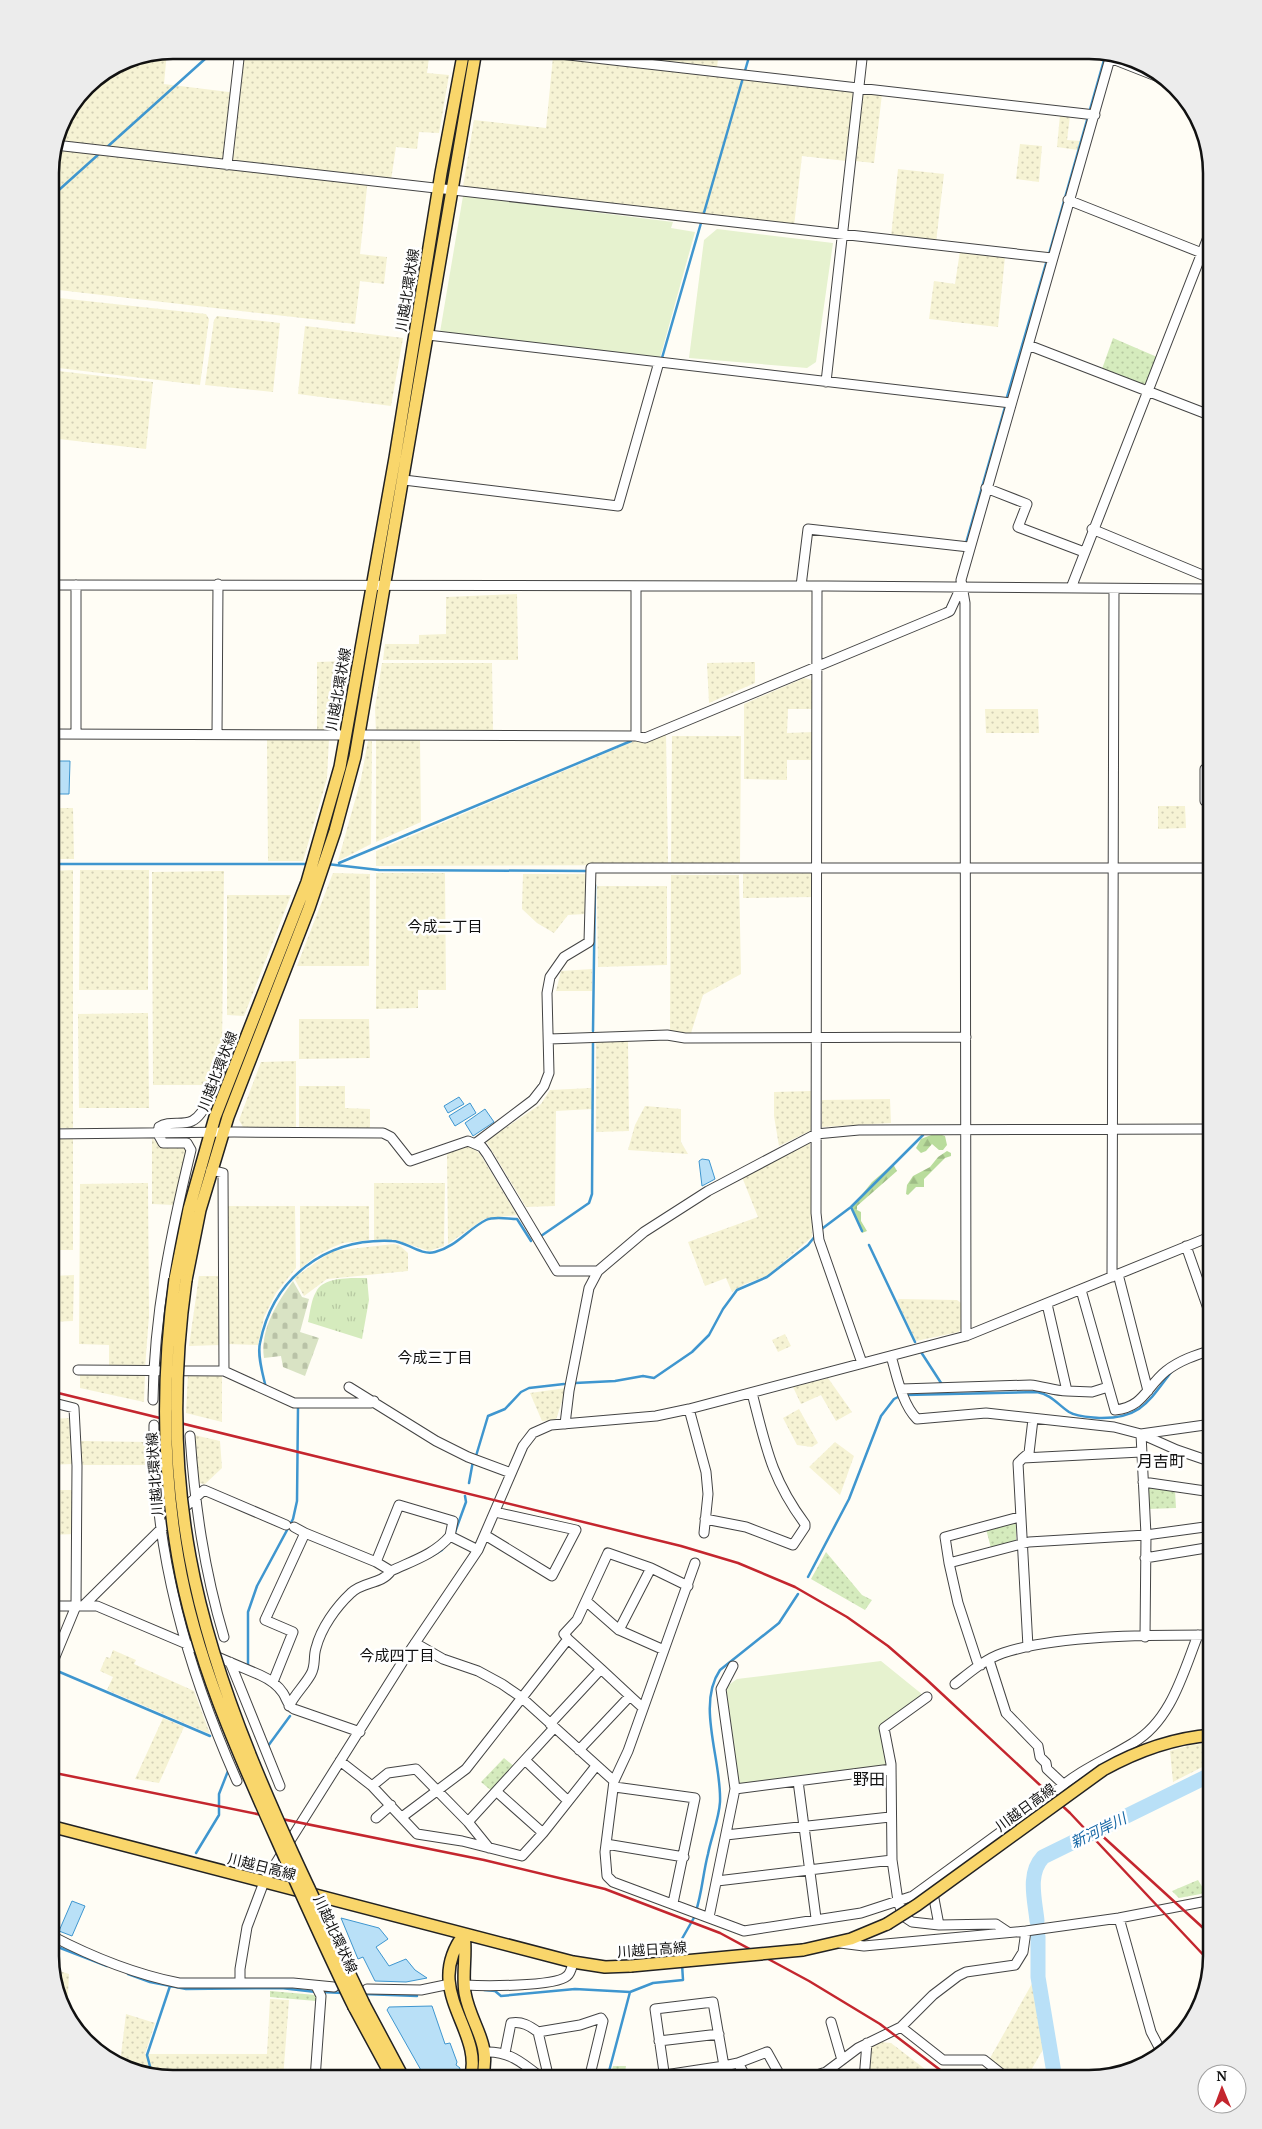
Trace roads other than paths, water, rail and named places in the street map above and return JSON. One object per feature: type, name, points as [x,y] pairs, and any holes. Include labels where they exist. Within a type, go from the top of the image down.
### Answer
[{"type":"main road","name":"川越北環状線","points":[[389,2070],[234,1743],[214,1690],[188,1603],[174,1528],[166,1445],[166,1366],[189,1209],[307,882],[340,767],[462,59]]},
{"type":"main road","name":"川越北環状線","points":[[180,1279],[211,1170],[217,1132],[246,1066],[309,908],[335,831],[359,735],[475,59]]},
{"type":"main road","name":"川越日高線","points":[[59,1828],[573,1962],[605,1967],[631,1966],[803,1950],[840,1942],[887,1924],[917,1905],[1103,1770],[1121,1760],[1161,1744],[1203,1737]]},
{"type":"main road","points":[[464,1934],[453,1949],[450,1984],[458,2017],[471,2048],[473,2070]]},
{"type":"main road","points":[[464,1934],[467,1950],[465,1985],[468,2004],[486,2052],[483,2070]]},
{"type":"main road","name":"川越北環状線","points":[[359,2006],[398,2070]]},
{"type":"street","points":[[227,164],[239,59]]},
{"type":"street","points":[[602,59],[1095,115]]},
{"type":"street","points":[[826,382],[862,59]]},
{"type":"street","points":[[359,735],[636,736],[645,738],[817,664],[950,611],[961,587],[969,547],[1068,200],[1110,61]]},
{"type":"street","points":[[62,146],[1052,258]]},
{"type":"street","points":[[1068,200],[1202,253],[1092,529],[1071,588]]},
{"type":"street","points":[[428,336],[1011,403]]},
{"type":"street","points":[[1028,344],[1203,412]]},
{"type":"street","points":[[404,480],[618,506],[659,362]]},
{"type":"street","points":[[986,488],[1027,504],[1018,527],[1084,552]]},
{"type":"street","points":[[801,586],[808,529],[969,547]]},
{"type":"street","points":[[1092,529],[1203,575]]},
{"type":"street","points":[[217,734],[218,584]]},
{"type":"street","points":[[59,585],[818,586],[1203,589]]},
{"type":"street","points":[[76,585],[76,734]]},
{"type":"street","points":[[636,586],[636,736]]},
{"type":"street","points":[[818,586],[817,1226],[819,1240],[862,1363]]},
{"type":"street","points":[[961,587],[964,595],[965,618],[966,1336]]},
{"type":"street","points":[[1114,588],[1112,1130],[1115,1276],[1148,1391]]},
{"type":"street","points":[[59,734],[345,735]]},
{"type":"street","points":[[59,1134],[217,1132],[384,1133],[390,1137],[410,1161],[460,1142],[476,1143],[527,1106],[539,1094],[549,1074],[547,993],[550,977],[564,957],[589,942],[591,868],[1203,868]]},
{"type":"street","points":[[548,1039],[667,1035],[686,1038],[818,1036],[966,1037]]},
{"type":"street","points":[[153,1400],[153,1370],[163,1277],[191,1150],[187,1143],[163,1143],[158,1134],[159,1127],[164,1123],[191,1122],[203,1114],[225,1052]]},
{"type":"street","points":[[565,1424],[569,1391],[589,1288],[598,1271],[644,1232],[708,1191],[816,1134],[859,1130],[1203,1130]]},
{"type":"street","points":[[476,1143],[487,1154],[557,1271],[598,1271]]},
{"type":"street","points":[[211,1170],[223,1173],[224,1371]]},
{"type":"street","points":[[240,1983],[240,1970],[247,1927],[264,1882],[415,1644],[478,1550],[523,1446],[533,1433],[543,1427],[656,1416],[689,1409],[966,1336],[1203,1239]]},
{"type":"street","points":[[1186,1246],[1203,1294]]},
{"type":"street","points":[[1081,1290],[1115,1410],[1114,1427]]},
{"type":"street","points":[[1047,1304],[1067,1391]]},
{"type":"street","points":[[1115,1410],[1131,1408],[1166,1371],[1178,1363],[1203,1353]]},
{"type":"street","points":[[890,1356],[906,1400],[917,1419],[986,1413],[1114,1427],[1141,1434],[1163,1445],[1203,1459]]},
{"type":"street","points":[[78,1370],[224,1371],[294,1404],[371,1403],[374,1401]]},
{"type":"street","points":[[902,1389],[1030,1385],[1044,1386],[1056,1391],[1092,1392],[1108,1387]]},
{"type":"street","points":[[349,1387],[436,1441],[468,1457],[511,1473]]},
{"type":"street","points":[[706,1519],[746,1527],[793,1545],[805,1527],[805,1524],[785,1497],[784,1490],[771,1466],[752,1393]]},
{"type":"street","points":[[59,1404],[74,1408],[80,1606]]},
{"type":"street","points":[[689,1409],[706,1472],[708,1494],[704,1533]]},
{"type":"street","points":[[1028,1647],[1019,1517],[1018,1463],[1029,1453],[1034,1419]]},
{"type":"street","points":[[1141,1434],[1203,1425]]},
{"type":"street","points":[[154,1426],[160,1530],[173,1595],[185,1643],[214,1729],[237,1781]]},
{"type":"street","points":[[1141,1434],[1146,1535],[1146,1637]]},
{"type":"street","points":[[190,1436],[201,1548],[224,1637]]},
{"type":"street","points":[[1023,1458],[1141,1452]]},
{"type":"street","points":[[1143,1482],[1203,1491]]},
{"type":"street","points":[[59,1650],[80,1606],[204,1490],[376,1562],[391,1571]]},
{"type":"street","points":[[289,1706],[295,1694],[310,1676],[315,1666],[315,1649],[332,1616],[352,1591],[385,1579],[391,1571],[442,1546],[450,1536],[453,1520],[399,1505],[376,1562]]},
{"type":"street","points":[[486,1535],[552,1576],[576,1530],[495,1512]]},
{"type":"street","points":[[981,1665],[977,1661],[958,1603],[945,1536],[1019,1517]]},
{"type":"street","points":[[949,1564],[1022,1543],[1146,1535],[1203,1527]]},
{"type":"street","points":[[274,1682],[293,1632],[265,1620],[305,1533]]},
{"type":"street","points":[[450,1536],[478,1550]]},
{"type":"street","points":[[1145,1558],[1203,1548]]},
{"type":"street","points":[[642,1707],[568,1640],[564,1634],[577,1620],[608,1553],[650,1568],[688,1586]]},
{"type":"street","points":[[695,1563],[614,1784],[606,1844],[607,1876],[613,1882],[744,1931],[861,1912],[913,1896],[1047,1798]]},
{"type":"street","points":[[619,1630],[650,1568]]},
{"type":"street","points":[[586,1601],[619,1630],[664,1650]]},
{"type":"street","points":[[59,1606],[97,1606],[274,1682],[283,1693],[289,1706],[320,1719],[360,1732]]},
{"type":"street","points":[[955,1684],[989,1660],[1002,1654],[1038,1644],[1202,1635],[1168,1708],[1149,1729],[1135,1742],[1086,1769],[1060,1787],[1047,1769],[1046,1763],[1040,1757],[1038,1746],[1006,1713],[989,1660]]},
{"type":"street","points":[[402,1816],[466,1769],[568,1640]]},
{"type":"street","points":[[415,1644],[443,1659],[478,1671],[522,1698],[614,1784],[695,1798],[673,1903]]},
{"type":"street","points":[[230,1662],[280,1786]]},
{"type":"street","points":[[701,1914],[716,1881],[735,1790],[721,1689],[733,1666]]},
{"type":"street","points":[[468,1822],[526,1761],[552,1726],[601,1669]]},
{"type":"street","points":[[579,1750],[630,1696]]},
{"type":"street","points":[[927,1697],[884,1728],[891,1769],[890,1817],[892,1860],[898,1901],[903,1916],[908,1920],[939,1925],[996,1924],[1008,1932]]},
{"type":"street","points":[[340,1761],[372,1786],[417,1834],[522,1856],[543,1834],[596,1766]]},
{"type":"street","points":[[526,1761],[568,1801]]},
{"type":"street","points":[[372,1786],[388,1773],[416,1769],[468,1822],[489,1848]]},
{"type":"street","points":[[735,1790],[891,1769]]},
{"type":"street","points":[[798,1781],[816,1918]]},
{"type":"street","points":[[497,1792],[543,1834]]},
{"type":"street","points":[[376,1818],[391,1805]]},
{"type":"street","points":[[726,1835],[890,1817]]},
{"type":"street","points":[[606,1844],[684,1857]]},
{"type":"street","points":[[716,1881],[892,1860]]},
{"type":"street","points":[[931,1884],[939,1925]]},
{"type":"street","points":[[840,1942],[864,1946],[1026,1931],[1119,1918],[1203,1902]]},
{"type":"street","points":[[1119,1918],[1151,2032],[1158,2046]]},
{"type":"street","points":[[829,2070],[867,2043],[901,2027],[933,1995],[958,1976],[1015,1965],[1023,1952],[1026,1931]]},
{"type":"street","points":[[59,1940],[81,1951],[160,1979],[179,1983],[292,1983],[334,1987]]},
{"type":"street","points":[[465,1985],[486,1986],[545,1982],[565,1978],[569,1975],[573,1962]]},
{"type":"street","points":[[367,1989],[421,1990],[450,1984]]},
{"type":"street","points":[[316,1986],[321,1996],[316,2070]]},
{"type":"street","points":[[664,2070],[655,2009],[713,2002],[724,2066],[722,2070]]},
{"type":"street","points":[[538,2032],[580,2025],[601,2018],[603,2021],[590,2070]]},
{"type":"street","points":[[505,2053],[511,2024],[518,2022],[530,2026],[538,2032],[547,2070]]},
{"type":"street","points":[[831,2022],[842,2060]]},
{"type":"street","points":[[901,2027],[943,2060],[984,2060],[997,2070]]},
{"type":"street","points":[[659,2041],[719,2034]]},
{"type":"street","points":[[865,2070],[867,2043]]},
{"type":"street","points":[[486,2052],[505,2053],[530,2070]]},
{"type":"street","points":[[703,2070],[738,2063],[767,2052],[777,2070]]},
{"type":"street","points":[[738,2063],[742,2070]]},
{"type":"water","points":[[59,761],[70,761],[69,794],[59,794]]},
{"type":"water","points":[[459,1097],[464,1104],[448,1113],[444,1106]]},
{"type":"water","points":[[470,1103],[476,1113],[455,1126],[449,1116]]},
{"type":"water","points":[[485,1109],[494,1122],[473,1136],[465,1123]]},
{"type":"water","points":[[702,1159],[709,1160],[715,1179],[702,1186],[699,1161]]},
{"type":"water","points":[[72,1901],[85,1906],[72,1936],[59,1931]]},
{"type":"water","points":[[341,1918],[379,1928],[388,1939],[376,1947],[389,1966],[406,1959],[415,1970],[427,1978],[406,1982],[375,1981],[363,1957],[358,1959]]},
{"type":"water","points":[[432,2006],[445,2044],[450,2043],[459,2070],[421,2070],[387,2010],[389,2007]]},
{"type":"waterway","points":[[106,148],[205,59]]},
{"type":"waterway","points":[[662,358],[748,59]]},
{"type":"waterway","points":[[1049,254],[1104,60]]},
{"type":"waterway","points":[[59,190],[100,153]]},
{"type":"waterway","points":[[1007,397],[1047,260]]},
{"type":"waterway","points":[[966,543],[1005,407]]},
{"type":"waterway","points":[[339,863],[631,741]]},
{"type":"waterway","points":[[59,864],[309,864]]},
{"type":"waterway","points":[[327,864],[379,870],[586,871]]},
{"type":"waterway","points":[[593,1031],[595,885]]},
{"type":"waterway","points":[[541,1236],[589,1203],[592,1194],[593,1042]]},
{"type":"waterway","points":[[819,1231],[851,1207],[923,1135]]},
{"type":"waterway","points":[[851,1207],[862,1231]]},
{"type":"waterway","points":[[266,1388],[259,1348],[267,1320],[277,1299],[290,1281],[306,1266],[325,1255],[345,1246],[368,1242],[392,1241],[403,1243],[424,1252],[435,1252],[456,1242],[486,1220],[493,1218],[517,1219],[531,1241]]},
{"type":"waterway","points":[[575,1383],[615,1381],[643,1376],[654,1378],[692,1352],[709,1335],[723,1309],[737,1290],[767,1277],[808,1245],[816,1235]]},
{"type":"waterway","points":[[869,1245],[915,1342]]},
{"type":"waterway","points":[[921,1352],[943,1386]]},
{"type":"waterway","points":[[905,1395],[1037,1392],[1051,1398],[1076,1415],[1099,1418],[1113,1417],[1125,1415],[1143,1406],[1172,1371]]},
{"type":"waterway","points":[[476,1456],[488,1416],[505,1409],[521,1392],[529,1388],[564,1384]]},
{"type":"waterway","points":[[808,1577],[849,1499],[881,1416],[894,1399],[900,1396]]},
{"type":"waterway","points":[[248,1665],[248,1612],[257,1586],[293,1519],[297,1501],[298,1408]]},
{"type":"waterway","points":[[469,1483],[473,1461]]},
{"type":"waterway","points":[[454,1535],[466,1502],[465,1496]]},
{"type":"waterway","points":[[430,1557],[442,1550]]},
{"type":"waterway","points":[[696,1911],[720,1802],[720,1786],[710,1716],[713,1684],[720,1670],[779,1623],[798,1594]]},
{"type":"waterway","points":[[317,1670],[318,1658]]},
{"type":"waterway","points":[[59,1672],[210,1736]]},
{"type":"waterway","points":[[268,1746],[290,1716]]},
{"type":"waterway","points":[[196,1853],[219,1815],[219,1794],[228,1771]]},
{"type":"waterway","name":"新河岸川","points":[[1037,1921],[1033,1888],[1035,1871],[1043,1857],[1203,1778]]},
{"type":"waterway","points":[[681,1959],[679,1944],[695,1916]]},
{"type":"waterway","name":"新河岸川","points":[[1038,1936],[1038,1977],[1054,2070]]},
{"type":"waterway","points":[[59,1947],[107,1966]]},
{"type":"waterway","points":[[484,1990],[495,1991],[501,1996],[575,1989],[630,1992],[653,1983],[683,1980],[682,1964]]},
{"type":"waterway","points":[[128,1974],[150,1982],[186,1989],[281,1988],[316,1992]]},
{"type":"waterway","points":[[150,2068],[147,2055],[170,1986]]},
{"type":"waterway","points":[[321,1992],[343,1993]]},
{"type":"waterway","points":[[609,2070],[630,1992]]},
{"type":"waterway","points":[[364,1994],[417,1996]]},
{"type":"railway","points":[[59,1393],[681,1546],[738,1563],[795,1587],[847,1617],[888,1646],[926,1679],[1070,1813],[1203,1955]]},
{"type":"railway","points":[[59,1774],[484,1860],[605,1889],[720,1933],[809,1981],[880,2024],[940,2070]]},
{"type":"railway","points":[[1099,1833],[1203,1928]]},
{"type":"district","name":"今成二丁目","points":[[445,926]]},
{"type":"district","name":"今成三丁目","points":[[435,1357]]},
{"type":"district","name":"月吉町","points":[[1161,1461]]},
{"type":"district","name":"今成四丁目","points":[[397,1655]]},
{"type":"district","name":"野田","points":[[869,1779]]}]
